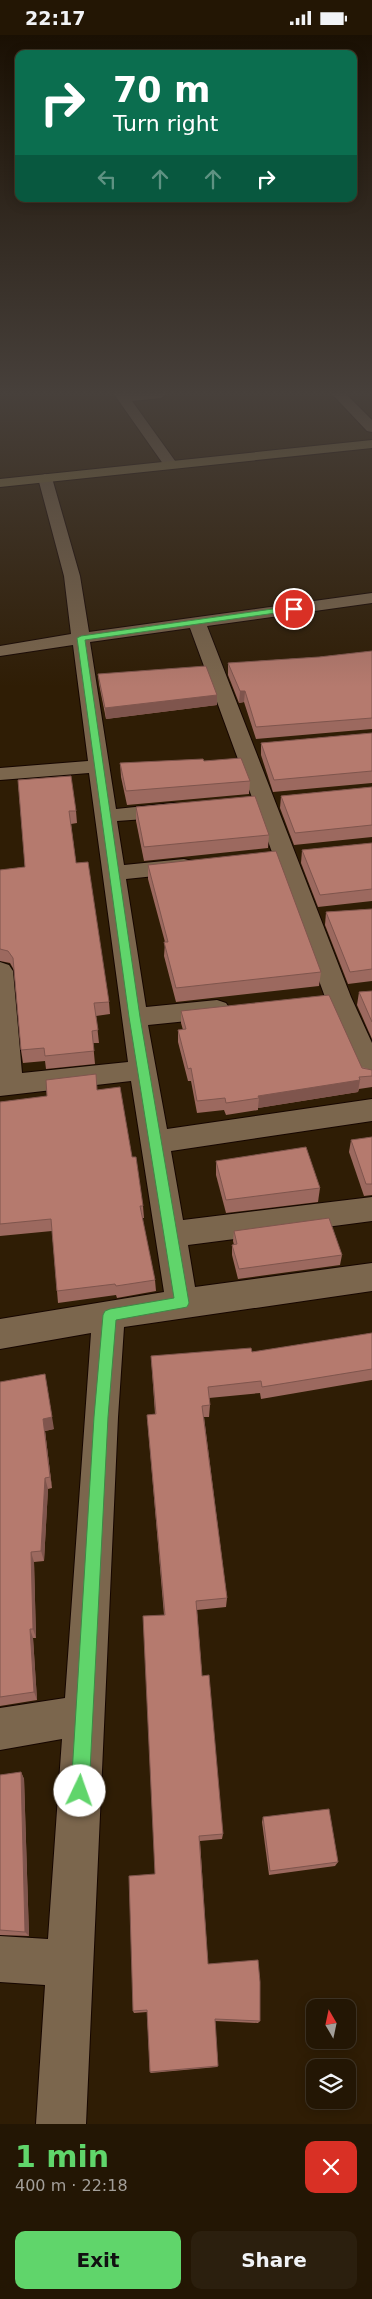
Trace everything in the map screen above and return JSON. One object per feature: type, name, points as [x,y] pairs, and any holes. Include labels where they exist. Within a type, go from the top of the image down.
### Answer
[{"type":"street","points":[[49,491],[72,576],[134,1017],[182,1303]]},
{"type":"street","points":[[0,651],[372,598]]},
{"type":"street","points":[[197,622],[255,747],[266,802],[285,855],[318,917],[338,997],[372,1072]]},
{"type":"street","points":[[0,774],[98,766]]},
{"type":"street","points":[[105,816],[190,809]]},
{"type":"street","points":[[113,873],[209,863]]},
{"type":"street","points":[[0,971],[5,1085],[143,1070]]},
{"type":"street","points":[[309,1000],[364,993]]},
{"type":"street","points":[[134,1017],[241,1007]]},
{"type":"street","points":[[155,1142],[372,1110]]},
{"type":"street","points":[[171,1234],[372,1209]]},
{"type":"street","points":[[0,1333],[182,1303],[372,1277]]},
{"type":"street","points":[[61,2124],[101,1417],[110,1315]]},
{"type":"street","points":[[0,1729],[84,1715]]},
{"type":"street","points":[[0,1959],[70,1963]]},
{"type":"building","points":[[372,651],[372,718],[256,727],[245,691],[240,691],[228,663],[319,657]]},
{"type":"building","points":[[206,666],[217,695],[105,708],[98,674]]},
{"type":"building","points":[[372,733],[372,771],[274,780],[261,743]]},
{"type":"building","points":[[241,758],[250,781],[126,791],[120,763],[203,759],[204,761]]},
{"type":"building","points":[[71,776],[76,811],[69,811],[76,863],[88,862],[109,1002],[94,1003],[98,1030],[92,1031],[94,1051],[45,1056],[44,1048],[21,1050],[13,958],[8,951],[0,949],[0,870],[25,867],[18,780]]},
{"type":"building","points":[[372,787],[372,825],[295,833],[281,796]]},
{"type":"building","points":[[255,796],[269,835],[144,847],[136,807]]},
{"type":"building","points":[[372,843],[372,889],[320,895],[302,850]]},
{"type":"building","points":[[276,851],[321,972],[176,988],[164,942],[168,942],[148,865]]},
{"type":"building","points":[[372,909],[372,969],[350,972],[326,912]]},
{"type":"building","points":[[372,991],[372,1022],[359,992]]},
{"type":"building","points":[[329,995],[362,1068],[372,1070],[372,1076],[359,1077],[360,1080],[226,1103],[225,1098],[197,1101],[191,1068],[188,1069],[178,1030],[186,1029],[181,1011]]},
{"type":"building","points":[[96,1074],[97,1090],[120,1087],[132,1157],[136,1157],[143,1206],[140,1206],[155,1280],[116,1286],[115,1284],[57,1291],[51,1219],[0,1224],[0,1102],[47,1096],[46,1080]]},
{"type":"building","points":[[372,1137],[372,1184],[366,1184],[351,1140]]},
{"type":"building","points":[[306,1147],[320,1188],[226,1200],[216,1161]]},
{"type":"building","points":[[329,1218],[342,1255],[239,1269],[232,1245],[237,1244],[234,1231]]},
{"type":"building","points":[[372,1333],[372,1369],[262,1387],[261,1381],[208,1387],[210,1405],[202,1406],[227,1598],[196,1601],[202,1676],[209,1675],[223,1834],[199,1836],[208,1964],[258,1960],[260,2021],[215,2019],[218,2066],[150,2072],[147,2010],[133,2011],[129,1876],[155,1874],[143,1616],[165,1615],[147,1415],[156,1414],[151,1356],[251,1348],[252,1352]]},
{"type":"building","points":[[45,1374],[52,1417],[43,1419],[50,1477],[45,1478],[41,1551],[31,1552],[33,1629],[30,1629],[34,1692],[0,1697],[0,1382]]},
{"type":"building","points":[[21,1772],[25,1932],[0,1930],[0,1775]]},
{"type":"building","points":[[329,1809],[338,1862],[270,1871],[263,1817]]},
{"type":"route","points":[[80,1791],[101,1417],[110,1315],[182,1303],[134,1017],[81,638],[294,609]]}]
